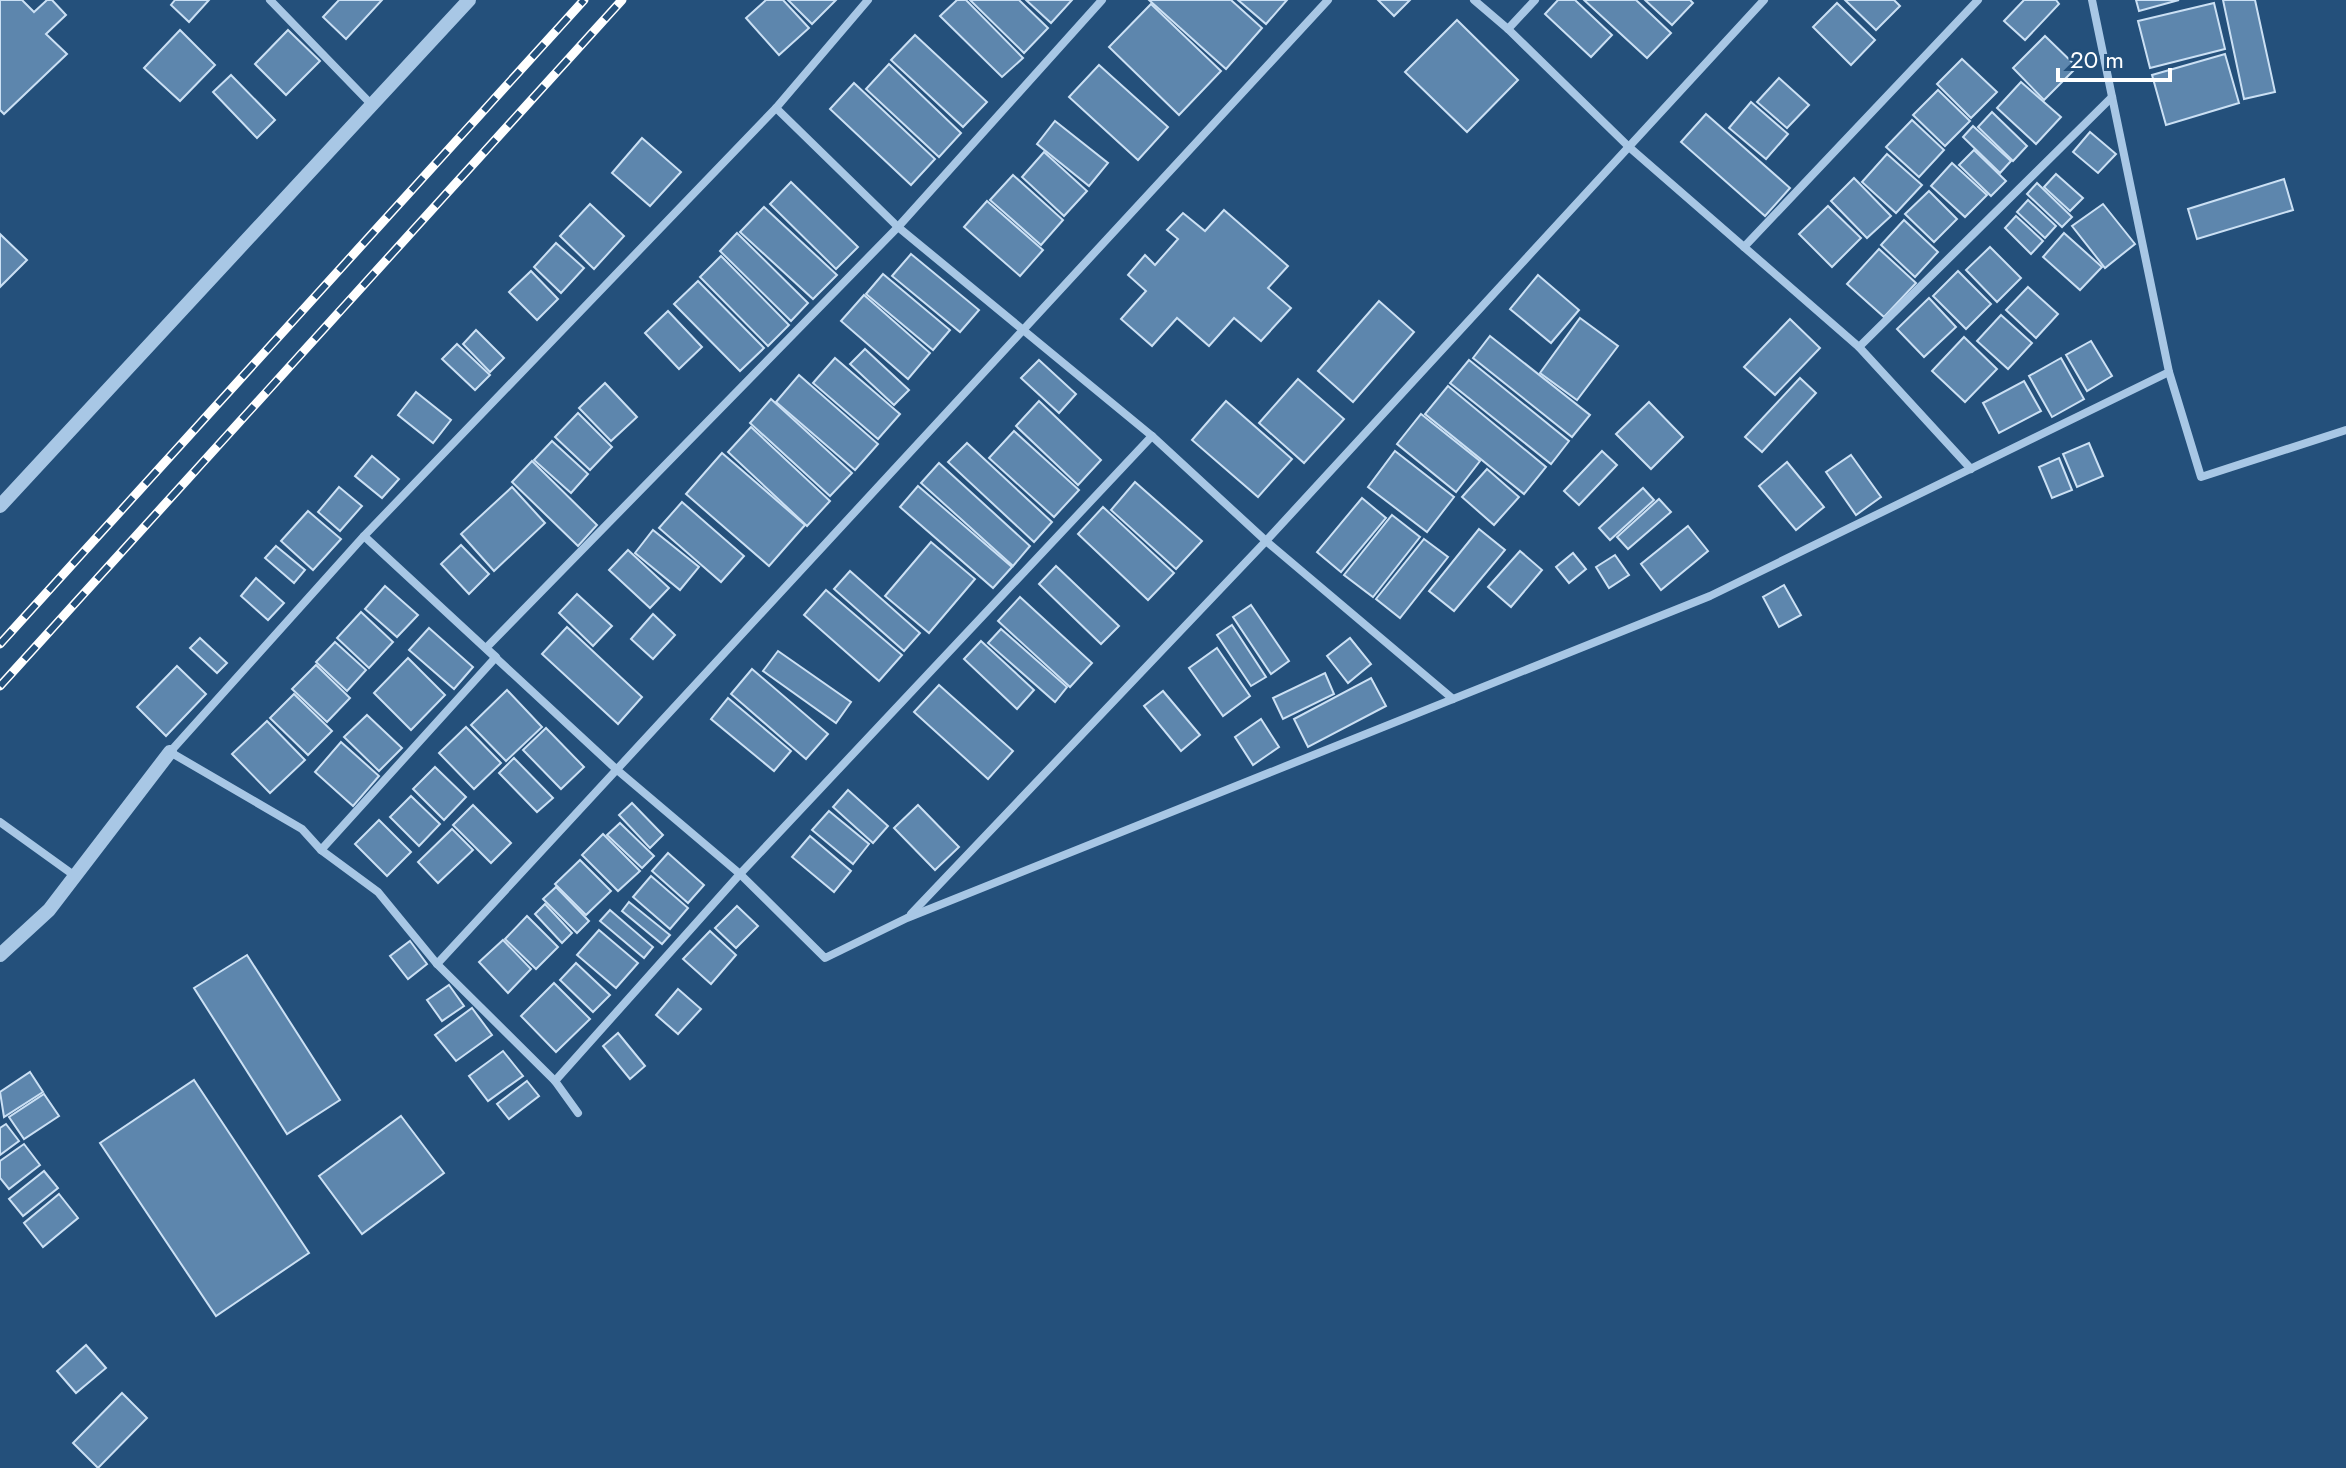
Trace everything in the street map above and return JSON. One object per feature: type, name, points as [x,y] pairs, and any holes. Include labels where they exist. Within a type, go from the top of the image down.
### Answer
[{"type":"street","points":[[270,0],[370,103]]},
{"type":"street","points":[[0,506],[370,103],[469,0]]},
{"type":"street","points":[[0,955],[49,910],[170,752],[364,536],[776,108],[868,0]]},
{"type":"street","points":[[486,648],[898,227],[1102,0]]},
{"type":"street","points":[[437,964],[1328,0]]},
{"type":"street","points":[[1474,0],[1629,147],[1859,347],[1971,469]]},
{"type":"street","points":[[1508,29],[1535,0]]},
{"type":"street","points":[[907,918],[1266,541],[1764,0]]},
{"type":"street","points":[[1744,247],[1978,0]]},
{"type":"street","points":[[2092,0],[2169,372],[2201,477],[2346,430]]},
{"type":"street","points":[[1859,347],[2112,97]]},
{"type":"street","points":[[776,108],[898,227],[1152,436],[1266,541],[1453,699]]},
{"type":"street","points":[[364,536],[616,769],[740,874],[825,958],[907,918],[1710,596],[2169,372]]},
{"type":"street","points":[[555,1081],[740,874],[1152,436]]},
{"type":"street","points":[[321,850],[496,657],[486,648]]},
{"type":"street","points":[[170,752],[302,829],[321,850],[378,892],[437,964],[555,1081],[578,1113]]},
{"type":"street","points":[[0,822],[75,876]]},
{"type":"building","points":[[0,0],[22,0],[34,12],[47,0],[52,0],[66,15],[46,34],[67,54],[4,114],[0,110]]},
{"type":"building","points":[[175,0],[209,0],[189,22],[171,5]]},
{"type":"building","points":[[339,0],[382,0],[346,39],[323,17]]},
{"type":"building","points":[[766,0],[783,0],[809,28],[779,55],[746,18]]},
{"type":"building","points":[[788,0],[836,0],[812,24]]},
{"type":"building","points":[[957,0],[966,0],[1023,58],[1002,77],[940,16]]},
{"type":"building","points":[[970,0],[1019,0],[1048,28],[1024,53]]},
{"type":"building","points":[[1026,0],[1072,0],[1051,23]]},
{"type":"building","points":[[1149,0],[1231,0],[1262,28],[1226,69]]},
{"type":"building","points":[[1238,0],[1287,0],[1266,24]]},
{"type":"building","points":[[1378,0],[1410,0],[1394,16]]},
{"type":"building","points":[[1558,0],[1575,0],[1612,35],[1591,57],[1545,14]]},
{"type":"building","points":[[1584,0],[1636,0],[1671,33],[1647,58]]},
{"type":"building","points":[[1645,0],[1690,0],[1693,3],[1672,25]]},
{"type":"building","points":[[1845,0],[1894,0],[1900,6],[1876,30]]},
{"type":"building","points":[[2024,0],[2056,0],[2059,4],[2025,40],[2004,21]]},
{"type":"building","points":[[2136,0],[2179,0],[2139,11]]},
{"type":"building","points":[[2223,0],[2255,0],[2275,92],[2244,99]]},
{"type":"building","points":[[1837,3],[1875,40],[1851,65],[1813,27]]},
{"type":"building","points":[[2214,3],[2225,49],[2150,68],[2138,21]]},
{"type":"building","points":[[1151,4],[1221,71],[1179,115],[1109,47]]},
{"type":"building","points":[[1457,20],[1518,80],[1467,132],[1405,72]]},
{"type":"building","points":[[180,30],[215,65],[180,101],[144,68]]},
{"type":"building","points":[[288,30],[320,61],[286,95],[255,64]]},
{"type":"building","points":[[915,35],[987,102],[963,127],[891,60]]},
{"type":"building","points":[[2045,36],[2077,67],[2044,100],[2013,68]]},
{"type":"building","points":[[2225,54],[2239,103],[2166,125],[2152,75]]},
{"type":"building","points":[[1962,59],[1997,92],[1971,118],[1937,84]]},
{"type":"building","points":[[889,64],[961,133],[939,157],[866,89]]},
{"type":"building","points":[[1099,65],[1168,127],[1138,160],[1069,97]]},
{"type":"building","points":[[231,75],[275,120],[257,138],[213,92]]},
{"type":"building","points":[[1779,78],[1809,105],[1787,128],[1757,102]]},
{"type":"building","points":[[2021,82],[2061,117],[2036,144],[1997,108]]},
{"type":"building","points":[[854,83],[935,159],[911,185],[830,109]]},
{"type":"building","points":[[1938,90],[1970,121],[1945,146],[1913,115]]},
{"type":"building","points":[[1751,102],[1788,134],[1766,159],[1729,128]]},
{"type":"building","points":[[1992,112],[2027,146],[2013,161],[1978,127]]},
{"type":"building","points":[[1706,114],[1790,188],[1765,216],[1681,142]]},
{"type":"building","points":[[1912,120],[1944,150],[1919,177],[1886,147]]},
{"type":"building","points":[[1055,121],[1108,163],[1089,186],[1037,144]]},
{"type":"building","points":[[1973,126],[2011,161],[2000,173],[1963,137]]},
{"type":"building","points":[[2090,132],[2116,154],[2098,173],[2073,152]]},
{"type":"building","points":[[642,138],[681,172],[650,206],[612,173]]},
{"type":"building","points":[[1974,150],[2006,181],[1991,196],[1959,165]]},
{"type":"building","points":[[1044,152],[1087,191],[1064,216],[1022,177]]},
{"type":"building","points":[[1887,154],[1922,185],[1896,213],[1862,182]]},
{"type":"building","points":[[1952,163],[1987,195],[1965,217],[1931,186]]},
{"type":"building","points":[[2056,174],[2083,198],[2070,211],[2044,187]]},
{"type":"building","points":[[1013,175],[1063,220],[1041,245],[990,200]]},
{"type":"building","points":[[1854,178],[1891,216],[1867,238],[1831,201]]},
{"type":"building","points":[[2284,179],[2293,210],[2197,239],[2188,209]]},
{"type":"building","points":[[791,182],[858,247],[836,269],[770,204]]},
{"type":"building","points":[[2037,183],[2072,217],[2062,227],[2027,194]]},
{"type":"building","points":[[1929,191],[1957,219],[1934,242],[1905,214]]},
{"type":"building","points":[[2028,200],[2056,226],[2045,238],[2017,212]]},
{"type":"building","points":[[987,201],[1043,250],[1020,276],[964,227]]},
{"type":"building","points":[[590,204],[624,236],[594,269],[560,236]]},
{"type":"building","points":[[2103,204],[2135,244],[2105,268],[2072,226]]},
{"type":"building","points":[[1828,206],[1861,238],[1832,267],[1799,234]]},
{"type":"building","points":[[764,207],[837,275],[813,299],[740,232]]},
{"type":"building","points":[[1224,210],[1288,266],[1268,288],[1291,308],[1261,341],[1234,318],[1209,346],[1177,318],[1152,346],[1121,319],[1146,291],[1128,275],[1145,255],[1155,265],[1178,239],[1167,230],[1183,213],[1205,231]]},
{"type":"building","points":[[2016,216],[2043,241],[2031,254],[2005,228]]},
{"type":"building","points":[[1904,220],[1938,252],[1915,277],[1881,245]]},
{"type":"building","points":[[737,233],[808,303],[791,321],[720,251]]},
{"type":"building","points":[[2064,233],[2102,267],[2080,290],[2043,257]]},
{"type":"building","points":[[0,234],[27,260],[0,287]]},
{"type":"building","points":[[556,243],[584,268],[561,293],[534,267]]},
{"type":"building","points":[[1990,247],[2021,278],[1997,302],[1966,270]]},
{"type":"building","points":[[1879,249],[1916,283],[1884,317],[1847,284]]},
{"type":"building","points":[[911,254],[979,310],[960,332],[892,276]]},
{"type":"building","points":[[721,256],[789,325],[768,346],[700,277]]},
{"type":"building","points":[[531,271],[558,299],[537,320],[509,292]]},
{"type":"building","points":[[1958,271],[1991,304],[1966,329],[1933,296]]},
{"type":"building","points":[[883,274],[950,330],[933,350],[866,294]]},
{"type":"building","points":[[1538,275],[1579,310],[1551,343],[1510,309]]},
{"type":"building","points":[[698,281],[764,348],[740,371],[674,304]]},
{"type":"building","points":[[2028,287],[2058,314],[2036,338],[2006,310]]},
{"type":"building","points":[[864,295],[930,353],[908,379],[841,321]]},
{"type":"building","points":[[1929,298],[1956,327],[1924,357],[1897,329]]},
{"type":"building","points":[[1379,301],[1414,332],[1353,402],[1318,371]]},
{"type":"building","points":[[668,311],[702,347],[679,369],[645,333]]},
{"type":"building","points":[[2001,315],[2032,343],[2008,369],[1977,341]]},
{"type":"building","points":[[1580,318],[1618,346],[1577,400],[1540,373]]},
{"type":"building","points":[[1790,319],[1820,348],[1775,395],[1744,367]]},
{"type":"building","points":[[476,330],[504,358],[490,372],[463,344]]},
{"type":"building","points":[[1490,336],[1590,415],[1572,437],[1473,358]]},
{"type":"building","points":[[1964,337],[1997,369],[1965,402],[1932,371]]},
{"type":"building","points":[[2091,341],[2112,376],[2087,391],[2066,355]]},
{"type":"building","points":[[457,344],[490,375],[475,390],[442,359]]},
{"type":"building","points":[[865,349],[909,390],[894,405],[850,364]]},
{"type":"building","points":[[835,358],[900,414],[878,439],[813,383]]},
{"type":"building","points":[[2061,358],[2084,399],[2052,417],[2029,376]]},
{"type":"building","points":[[1039,360],[1076,394],[1059,413],[1021,378]]},
{"type":"building","points":[[1469,360],[1569,441],[1551,464],[1450,383]]},
{"type":"building","points":[[799,375],[878,444],[855,470],[776,402]]},
{"type":"building","points":[[1800,378],[1816,393],[1762,452],[1745,437]]},
{"type":"building","points":[[1298,379],[1344,419],[1304,463],[1259,423]]},
{"type":"building","points":[[2024,381],[2041,411],[1999,433],[1983,403]]},
{"type":"building","points":[[605,383],[637,417],[611,441],[579,408]]},
{"type":"building","points":[[1448,386],[1546,467],[1524,494],[1425,414]]},
{"type":"building","points":[[416,392],[451,420],[433,443],[398,415]]},
{"type":"building","points":[[771,399],[852,473],[830,496],[750,423]]},
{"type":"building","points":[[1039,401],[1101,460],[1078,485],[1016,426]]},
{"type":"building","points":[[1226,401],[1292,459],[1258,497],[1192,440]]},
{"type":"building","points":[[1649,402],[1683,437],[1651,469],[1616,434]]},
{"type":"building","points":[[578,413],[612,447],[590,470],[555,437]]},
{"type":"building","points":[[1421,414],[1480,461],[1456,492],[1397,444]]},
{"type":"building","points":[[751,427],[830,501],[807,526],[728,452]]},
{"type":"building","points":[[1014,431],[1079,490],[1054,517],[989,458]]},
{"type":"building","points":[[552,441],[588,474],[571,493],[534,460]]},
{"type":"building","points":[[967,443],[1052,522],[1034,542],[948,462]]},
{"type":"building","points":[[2089,443],[2103,476],[2077,487],[2063,454]]},
{"type":"building","points":[[1395,451],[1454,497],[1427,532],[1368,487]]},
{"type":"building","points":[[1602,451],[1617,465],[1579,505],[1564,491]]},
{"type":"building","points":[[722,453],[805,525],[769,566],[686,494]]},
{"type":"building","points":[[1851,455],[1881,497],[1856,515],[1826,472]]},
{"type":"building","points":[[372,456],[399,479],[382,498],[355,476]]},
{"type":"building","points":[[2059,458],[2072,490],[2052,498],[2039,467]]},
{"type":"building","points":[[532,461],[597,525],[578,546],[512,482]]},
{"type":"building","points":[[1787,462],[1824,507],[1796,530],[1759,486]]},
{"type":"building","points":[[939,463],[1030,546],[1013,566],[921,483]]},
{"type":"building","points":[[1487,469],[1519,497],[1494,525],[1462,497]]},
{"type":"building","points":[[1135,482],[1202,541],[1176,569],[1111,510]]},
{"type":"building","points":[[918,486],[1012,567],[993,588],[900,507]]},
{"type":"building","points":[[339,487],[362,506],[340,531],[318,512]]},
{"type":"building","points":[[512,487],[545,523],[494,571],[461,534]]},
{"type":"building","points":[[1643,488],[1654,500],[1610,540],[1599,528]]},
{"type":"building","points":[[1362,498],[1386,518],[1341,572],[1317,552]]},
{"type":"building","points":[[1659,499],[1671,512],[1628,549],[1617,537]]},
{"type":"building","points":[[682,502],[744,556],[721,582],[659,528]]},
{"type":"building","points":[[1103,507],[1174,573],[1148,600],[1078,534]]},
{"type":"building","points":[[308,511],[341,539],[313,570],[281,541]]},
{"type":"building","points":[[1392,515],[1420,537],[1373,597],[1344,575]]},
{"type":"building","points":[[1688,526],[1708,551],[1661,590],[1641,564]]},
{"type":"building","points":[[1479,529],[1505,550],[1454,611],[1429,591]]},
{"type":"building","points":[[653,530],[699,567],[680,590],[635,553]]},
{"type":"building","points":[[1424,539],[1448,557],[1400,618],[1376,599]]},
{"type":"building","points":[[931,542],[975,579],[929,633],[885,596]]},
{"type":"building","points":[[461,545],[489,574],[469,594],[441,564]]},
{"type":"building","points":[[276,546],[305,570],[294,583],[265,558]]},
{"type":"building","points":[[628,550],[669,588],[650,608],[609,570]]},
{"type":"building","points":[[1520,551],[1542,570],[1511,607],[1488,587]]},
{"type":"building","points":[[1573,553],[1586,569],[1569,583],[1556,567]]},
{"type":"building","points":[[1615,555],[1629,575],[1609,588],[1596,567]]},
{"type":"building","points":[[1056,566],[1119,626],[1101,644],[1039,584]]},
{"type":"building","points":[[850,571],[920,633],[904,651],[834,589]]},
{"type":"building","points":[[256,578],[284,603],[268,620],[241,596]]},
{"type":"building","points":[[1784,585],[1801,615],[1779,627],[1763,597]]},
{"type":"building","points":[[385,586],[418,615],[397,637],[365,609]]},
{"type":"building","points":[[826,590],[902,655],[879,681],[804,615]]},
{"type":"building","points":[[577,594],[612,626],[593,646],[559,613]]},
{"type":"building","points":[[1020,597],[1092,663],[1070,687],[998,621]]},
{"type":"building","points":[[1251,605],[1289,661],[1271,674],[1233,617]]},
{"type":"building","points":[[361,612],[393,642],[369,668],[337,638]]},
{"type":"building","points":[[653,614],[675,635],[653,659],[631,639]]},
{"type":"building","points":[[1232,625],[1266,677],[1251,686],[1217,635]]},
{"type":"building","points":[[567,627],[642,697],[618,724],[542,654]]},
{"type":"building","points":[[429,628],[473,667],[454,689],[409,650]]},
{"type":"building","points":[[1001,629],[1067,687],[1055,702],[988,643]]},
{"type":"building","points":[[200,638],[227,663],[217,673],[190,648]]},
{"type":"building","points":[[1350,638],[1371,664],[1348,683],[1327,656]]},
{"type":"building","points":[[981,641],[1034,690],[1017,709],[964,659]]},
{"type":"building","points":[[335,642],[366,670],[347,691],[316,662]]},
{"type":"building","points":[[1217,648],[1250,696],[1223,716],[1189,668]]},
{"type":"building","points":[[778,651],[851,702],[836,723],[763,671]]},
{"type":"building","points":[[408,658],[445,695],[411,730],[374,693]]},
{"type":"building","points":[[316,665],[350,698],[327,722],[292,689]]},
{"type":"building","points":[[177,666],[206,694],[166,736],[137,707]]},
{"type":"building","points":[[752,669],[828,734],[806,759],[731,694]]},
{"type":"building","points":[[1325,673],[1334,694],[1283,719],[1273,698]]},
{"type":"building","points":[[1371,678],[1386,706],[1308,747],[1294,719]]},
{"type":"building","points":[[939,685],[1013,751],[988,779],[914,712]]},
{"type":"building","points":[[507,690],[542,727],[506,761],[471,725]]},
{"type":"building","points":[[1163,691],[1200,735],[1181,751],[1144,706]]},
{"type":"building","points":[[294,694],[332,731],[308,755],[270,718]]},
{"type":"building","points":[[728,698],[791,751],[774,771],[711,719]]},
{"type":"building","points":[[367,715],[402,748],[379,771],[344,737]]},
{"type":"building","points":[[1261,719],[1279,747],[1253,765],[1235,737]]},
{"type":"building","points":[[267,721],[305,760],[270,793],[232,754]]},
{"type":"building","points":[[466,727],[501,763],[474,789],[439,753]]},
{"type":"building","points":[[546,728],[584,767],[561,789],[523,750]]},
{"type":"building","points":[[341,742],[379,776],[353,806],[315,772]]},
{"type":"building","points":[[514,758],[553,798],[537,812],[499,773]]},
{"type":"building","points":[[435,767],[466,797],[444,820],[413,789]]},
{"type":"building","points":[[848,790],[888,826],[873,843],[833,807]]},
{"type":"building","points":[[411,796],[440,824],[419,846],[390,817]]},
{"type":"building","points":[[632,803],[663,835],[650,848],[619,815]]},
{"type":"building","points":[[473,805],[511,843],[491,863],[453,825]]},
{"type":"building","points":[[918,805],[959,847],[935,870],[894,828]]},
{"type":"building","points":[[829,811],[869,844],[853,864],[812,830]]},
{"type":"building","points":[[379,820],[411,852],[387,876],[355,844]]},
{"type":"building","points":[[620,823],[654,856],[642,868],[607,835]]},
{"type":"building","points":[[452,829],[473,850],[438,883],[418,862]]},
{"type":"building","points":[[603,834],[640,871],[618,891],[582,855]]},
{"type":"building","points":[[810,836],[851,871],[834,892],[792,857]]},
{"type":"building","points":[[668,853],[704,885],[688,903],[652,871]]},
{"type":"building","points":[[580,860],[611,891],[586,915],[555,884]]},
{"type":"building","points":[[651,876],[688,908],[670,929],[633,897]]},
{"type":"building","points":[[556,887],[589,921],[577,933],[543,899]]},
{"type":"building","points":[[629,902],[670,935],[662,944],[622,911]]},
{"type":"building","points":[[545,904],[572,933],[562,943],[535,914]]},
{"type":"building","points":[[737,906],[758,926],[736,948],[715,928]]},
{"type":"building","points":[[610,910],[653,947],[644,958],[600,921]]},
{"type":"building","points":[[527,916],[558,947],[536,969],[505,939]]},
{"type":"building","points":[[599,930],[638,963],[616,988],[577,955]]},
{"type":"building","points":[[710,931],[736,955],[711,984],[683,959]]},
{"type":"building","points":[[503,940],[531,969],[508,993],[479,962]]},
{"type":"building","points":[[410,941],[427,964],[408,979],[390,956]]},
{"type":"building","points":[[247,955],[340,1100],[287,1134],[194,988]]},
{"type":"building","points":[[576,963],[610,995],[593,1012],[560,980]]},
{"type":"building","points":[[554,983],[590,1019],[556,1052],[521,1016]]},
{"type":"building","points":[[449,985],[464,1006],[442,1021],[427,1000]]},
{"type":"building","points":[[678,989],[701,1009],[678,1034],[656,1015]]},
{"type":"building","points":[[472,1008],[492,1035],[456,1061],[435,1035]]},
{"type":"building","points":[[618,1033],[645,1066],[630,1079],[603,1046]]},
{"type":"building","points":[[503,1051],[523,1076],[488,1101],[469,1076]]},
{"type":"building","points":[[30,1072],[43,1092],[4,1117],[0,1092]]},
{"type":"building","points":[[194,1080],[309,1253],[216,1316],[100,1143]]},
{"type":"building","points":[[527,1081],[539,1096],[509,1119],[497,1104]]},
{"type":"building","points":[[44,1094],[59,1116],[24,1139],[9,1117]]},
{"type":"building","points":[[401,1116],[444,1173],[362,1234],[319,1176]]},
{"type":"building","points":[[6,1124],[19,1141],[0,1155],[0,1128]]},
{"type":"building","points":[[24,1144],[40,1165],[9,1189],[0,1178],[0,1161]]},
{"type":"building","points":[[44,1171],[58,1188],[23,1216],[9,1199]]},
{"type":"building","points":[[59,1194],[78,1218],[43,1247],[24,1223]]},
{"type":"building","points":[[86,1345],[106,1368],[76,1393],[57,1371]]},
{"type":"building","points":[[122,1393],[147,1418],[98,1468],[73,1443]]},
{"type":"railway","points":[[0,644],[584,0]]},
{"type":"railway","points":[[0,686],[622,0]]}]
